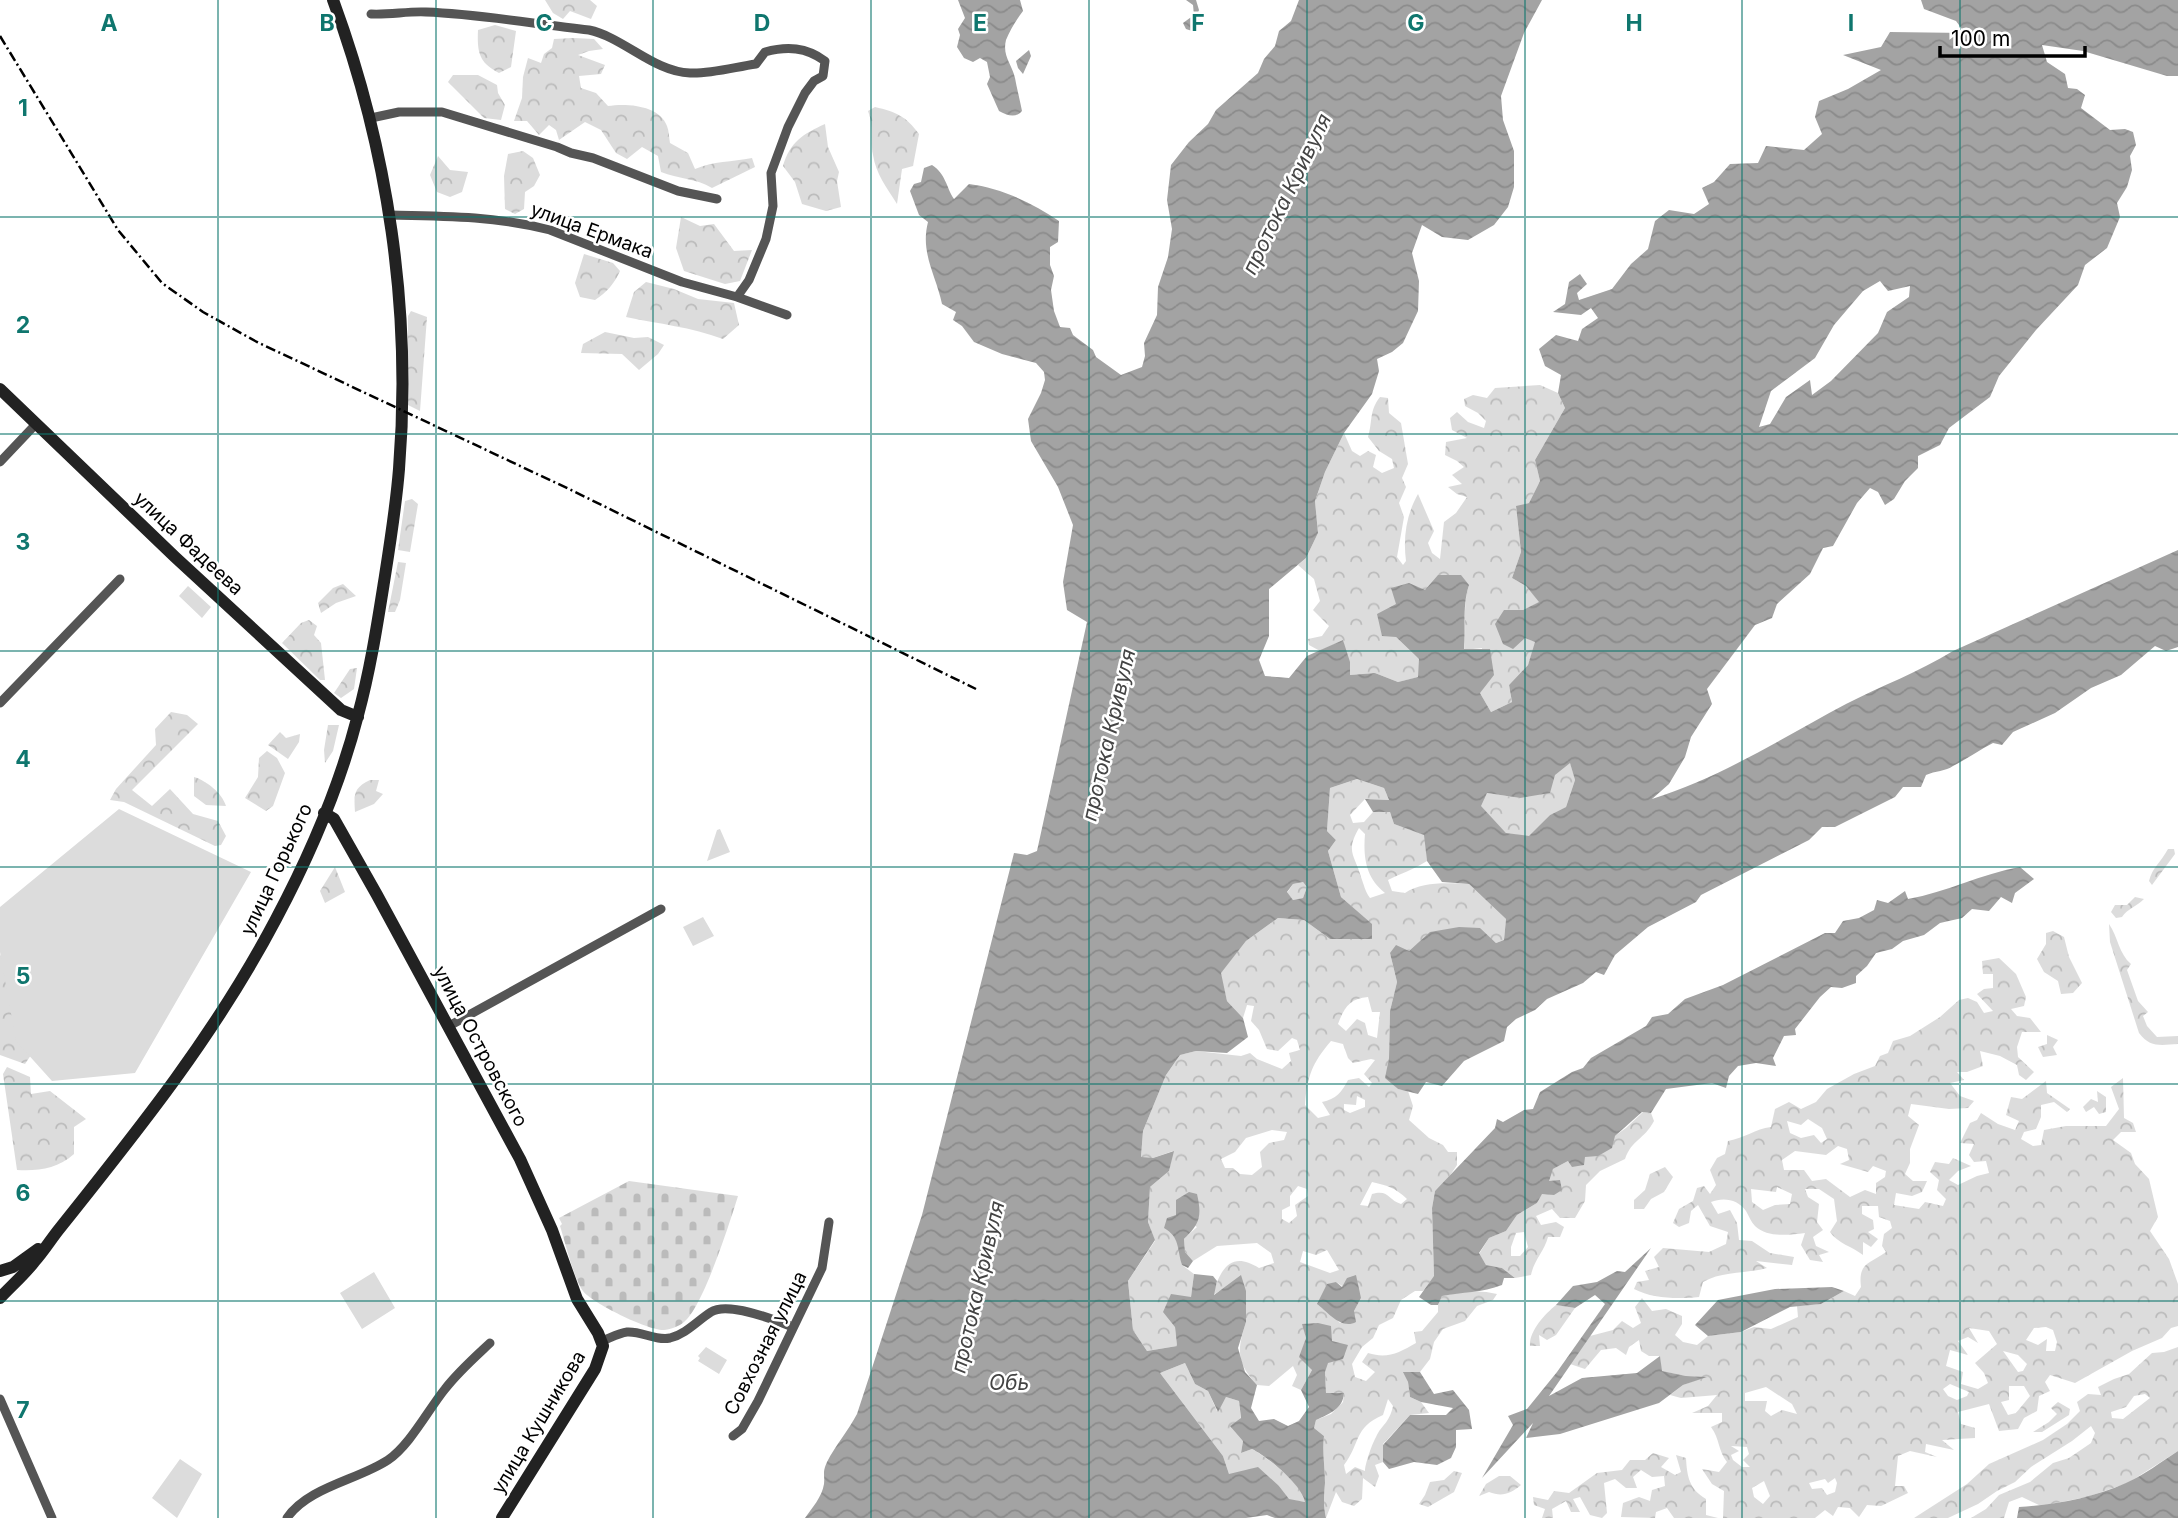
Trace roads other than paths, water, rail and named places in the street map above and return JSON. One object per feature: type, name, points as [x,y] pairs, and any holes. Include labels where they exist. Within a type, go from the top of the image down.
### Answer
[{"type":"street","name":"улица Горького","points":[[0,1296],[34,1262],[103,1176],[209,1034],[276,920],[324,813],[358,717],[371,660],[399,469],[402,365],[390,215],[381,160],[371,118],[333,0]]},
{"type":"street","points":[[371,14],[396,15],[422,11],[589,30],[605,33],[669,68],[689,73],[756,64],[765,52],[780,48],[796,48],[817,55],[825,61],[823,76],[814,81],[788,127],[771,173],[773,206],[766,239],[749,280],[737,297]]},
{"type":"street","points":[[371,118],[399,112],[442,112],[593,158],[678,191],[717,199]]},
{"type":"street","name":"улица Ермака","points":[[390,215],[468,216],[527,224],[550,230],[681,282],[737,297],[786,315]]},
{"type":"street","name":"улица Фадеева","points":[[0,389],[175,557],[341,709],[358,717]]},
{"type":"street","points":[[0,462],[36,424]]},
{"type":"street","points":[[0,703],[120,579]]},
{"type":"street","name":"улица Островского","points":[[324,813],[334,819],[344,836],[449,1026],[534,1189],[582,1308]]},
{"type":"street","points":[[449,1026],[661,909]]},
{"type":"street","name":"Совхозная улица","points":[[733,1436],[742,1429],[758,1401],[822,1268],[829,1222]]},
{"type":"street","name":"улица Горького","points":[[0,1271],[26,1259],[58,1230]]},
{"type":"street","points":[[0,1284],[0,1296]]},
{"type":"street","name":"улица Кушникова","points":[[502,1518],[598,1364],[602,1341],[582,1308]]},
{"type":"street","points":[[602,1341],[628,1332],[668,1338],[688,1330],[712,1311],[724,1308],[769,1318],[793,1328]]},
{"type":"street","points":[[287,1518],[306,1499],[377,1466],[394,1455],[446,1388],[490,1343]]},
{"type":"street","points":[[0,1399],[52,1518]]},
{"type":"water","points":[[958,0],[1020,0],[1023,11],[1005,46],[1022,111],[1017,115],[999,111],[987,84],[990,77],[987,62],[980,58],[973,62],[964,58],[957,47],[960,35],[958,29],[965,18]]},
{"type":"water","points":[[1186,0],[1196,0],[1199,10],[1197,15],[1200,21],[1192,31],[1186,29],[1183,23],[1194,15],[1193,5]]},
{"type":"water","points":[[1299,0],[1542,0],[1524,33],[1501,96],[1503,120],[1514,151],[1514,187],[1508,207],[1494,225],[1468,240],[1442,237],[1422,225],[1412,253],[1419,281],[1418,311],[1403,343],[1377,359],[1379,371],[1372,394],[1344,433],[1325,472],[1315,501],[1318,533],[1306,558],[1269,589],[1269,636],[1259,660],[1265,676],[1289,678],[1307,656],[1343,640],[1350,662],[1350,675],[1375,673],[1398,682],[1418,677],[1419,659],[1396,637],[1382,636],[1377,614],[1396,604],[1391,588],[1409,583],[1425,590],[1438,575],[1461,575],[1469,585],[1465,609],[1464,649],[1490,649],[1494,675],[1480,693],[1491,712],[1512,702],[1509,685],[1528,665],[1535,642],[1525,638],[1513,649],[1503,644],[1495,624],[1504,610],[1523,610],[1539,602],[1526,586],[1512,578],[1521,552],[1516,506],[1529,503],[1540,481],[1535,460],[1565,408],[1558,393],[1561,375],[1545,366],[1539,349],[1556,335],[1578,341],[1582,329],[1598,318],[1591,308],[1581,315],[1553,312],[1565,304],[1569,282],[1580,274],[1587,284],[1577,293],[1579,300],[1612,289],[1631,264],[1648,249],[1655,221],[1669,210],[1694,214],[1709,204],[1702,188],[1714,182],[1730,164],[1758,163],[1766,146],[1804,150],[1822,134],[1815,117],[1819,101],[1848,89],[1881,70],[1843,55],[1881,47],[1890,32],[1965,33],[1956,21],[1924,9],[1921,0],[2178,0],[2178,76],[2167,76],[2083,51],[2042,45],[2047,62],[2065,74],[2068,88],[2077,89],[2085,95],[2081,108],[2110,130],[2125,129],[2133,132],[2136,145],[2130,156],[2132,170],[2127,187],[2117,203],[2120,217],[2107,248],[2085,265],[2078,285],[2036,330],[1999,376],[1990,397],[1949,428],[1940,445],[1918,456],[1918,468],[1905,481],[1894,499],[1885,505],[1878,492],[1870,488],[1857,503],[1833,546],[1823,548],[1810,574],[1777,604],[1772,618],[1755,625],[1707,689],[1712,704],[1691,737],[1685,757],[1669,784],[1652,799],[1727,768],[1846,704],[1953,651],[2178,550],[2178,647],[2166,651],[2155,646],[2121,675],[2091,688],[2055,713],[2013,732],[2002,745],[1993,743],[1950,768],[1926,775],[1921,787],[1903,787],[1895,797],[1835,827],[1822,827],[1809,840],[1701,895],[1696,902],[1648,927],[1615,955],[1604,975],[1596,972],[1583,983],[1547,999],[1535,1010],[1516,1019],[1507,1027],[1504,1041],[1464,1061],[1442,1086],[1426,1082],[1418,1094],[1398,1089],[1385,1078],[1389,1058],[1390,1011],[1397,982],[1390,953],[1396,945],[1409,951],[1430,932],[1459,927],[1480,928],[1496,943],[1504,940],[1506,919],[1469,884],[1442,882],[1427,861],[1424,835],[1394,824],[1390,812],[1373,812],[1365,799],[1389,800],[1384,788],[1357,779],[1330,788],[1327,831],[1336,840],[1328,851],[1341,897],[1372,924],[1372,939],[1330,939],[1304,920],[1278,918],[1246,941],[1221,973],[1227,1001],[1243,1018],[1248,1037],[1227,1053],[1196,1051],[1180,1055],[1166,1075],[1143,1131],[1141,1157],[1153,1158],[1174,1151],[1169,1171],[1150,1187],[1148,1222],[1155,1240],[1128,1281],[1133,1330],[1147,1351],[1177,1346],[1175,1327],[1163,1312],[1171,1294],[1191,1297],[1194,1274],[1213,1276],[1217,1281],[1214,1295],[1241,1275],[1246,1291],[1246,1322],[1238,1348],[1245,1372],[1257,1385],[1251,1408],[1259,1421],[1274,1419],[1288,1426],[1299,1421],[1309,1407],[1301,1390],[1312,1370],[1299,1357],[1306,1338],[1302,1324],[1331,1326],[1332,1341],[1348,1345],[1343,1359],[1328,1363],[1325,1372],[1326,1393],[1344,1393],[1343,1399],[1334,1410],[1316,1420],[1314,1428],[1324,1436],[1326,1518],[1275,1518],[1267,1515],[1246,1518],[805,1518],[821,1493],[827,1462],[857,1414],[922,1215],[1014,853],[1027,855],[1037,851],[1087,622],[1067,610],[1063,582],[1073,525],[1058,487],[1031,441],[1028,419],[1041,393],[1045,380],[1044,372],[1036,363],[1002,354],[974,342],[962,326],[953,320],[956,312],[942,304],[927,254],[928,222],[919,215],[910,191],[914,184],[921,182],[924,168],[932,165],[943,177],[954,199],[969,184],[981,186],[1016,197],[1059,221],[1058,242],[1050,247],[1050,265],[1054,276],[1051,290],[1054,311],[1060,327],[1070,328],[1073,335],[1093,350],[1096,357],[1121,375],[1142,367],[1144,343],[1157,315],[1158,287],[1168,257],[1172,229],[1167,200],[1171,165],[1208,124],[1216,110],[1258,73],[1264,59],[1275,46],[1279,31],[1291,21]],"holes":[[[1880,281],[1888,291],[1910,286],[1909,297],[1887,312],[1878,333],[1831,381],[1812,395],[1810,380],[1786,397],[1770,424],[1759,427],[1771,391],[1815,358],[1834,325],[1863,291]],[[1570,763],[1575,780],[1566,807],[1550,815],[1529,836],[1506,833],[1481,806],[1487,793],[1520,798],[1550,793],[1555,775]],[[1303,882],[1307,887],[1303,898],[1293,900],[1287,892],[1293,884]],[[1185,1363],[1195,1384],[1208,1391],[1218,1412],[1226,1397],[1239,1401],[1241,1418],[1230,1426],[1243,1441],[1241,1453],[1252,1449],[1267,1458],[1298,1488],[1305,1502],[1289,1499],[1258,1467],[1229,1474],[1223,1456],[1160,1373]]]},
{"type":"water","points":[[1029,50],[1031,56],[1023,74],[1016,61]]},
{"type":"water","points":[[2020,867],[2034,879],[2015,893],[2012,903],[2001,897],[1989,911],[1972,909],[1962,918],[1940,923],[1924,935],[1876,953],[1856,976],[1856,983],[1842,988],[1831,987],[1795,1029],[1796,1035],[1784,1036],[1773,1058],[1776,1066],[1756,1063],[1738,1066],[1729,1076],[1726,1088],[1712,1083],[1666,1089],[1651,1113],[1642,1112],[1615,1136],[1612,1148],[1598,1156],[1585,1157],[1584,1165],[1572,1167],[1568,1161],[1553,1169],[1549,1181],[1560,1180],[1562,1190],[1554,1195],[1542,1194],[1537,1203],[1517,1215],[1506,1231],[1489,1238],[1479,1253],[1486,1265],[1502,1268],[1515,1278],[1504,1278],[1502,1285],[1487,1290],[1442,1296],[1438,1305],[1431,1305],[1419,1297],[1434,1276],[1432,1208],[1435,1191],[1495,1128],[1497,1119],[1503,1122],[1524,1110],[1533,1109],[1540,1092],[1583,1068],[1591,1058],[1646,1026],[1652,1017],[1668,1014],[1685,999],[1723,985],[1825,933],[1835,933],[1843,921],[1859,918],[1874,910],[1877,900],[1888,903],[1905,891],[1908,899],[1922,896]]},
{"type":"water","points":[[1189,1192],[1197,1194],[1199,1214],[1193,1229],[1184,1239],[1185,1252],[1193,1261],[1188,1268],[1182,1265],[1173,1235],[1164,1228],[1167,1218],[1176,1215],[1176,1200]]},
{"type":"water","points":[[1651,1248],[1549,1396],[1582,1378],[1637,1373],[1660,1356],[1662,1371],[1707,1377],[1683,1385],[1659,1403],[1560,1434],[1526,1438],[1533,1423],[1482,1478],[1513,1425],[1508,1416],[1527,1409],[1605,1304],[1595,1295],[1575,1308],[1556,1305],[1573,1286],[1597,1282],[1617,1271],[1625,1272]]},
{"type":"water","points":[[1356,1275],[1361,1298],[1354,1311],[1356,1322],[1345,1324],[1317,1304],[1327,1284],[1336,1282],[1342,1287],[1347,1278]]},
{"type":"water","points":[[1832,1287],[1844,1291],[1821,1304],[1790,1307],[1741,1332],[1708,1336],[1695,1325],[1718,1300],[1775,1289]]},
{"type":"water","points":[[1403,1372],[1420,1372],[1434,1394],[1453,1390],[1469,1410],[1472,1429],[1456,1430],[1456,1447],[1451,1458],[1437,1465],[1414,1462],[1389,1469],[1383,1462],[1383,1445],[1410,1415],[1446,1415],[1453,1408],[1421,1402],[1410,1397],[1408,1382]]},
{"type":"water","points":[[2178,1451],[2178,1518],[2017,1518],[2019,1507],[2073,1500],[2126,1483]]},
{"type":"railway","points":[[0,36],[118,230],[162,283],[203,312],[257,342],[569,489],[976,689]]},
{"type":"water label","name":"протока Кривуля","points":[[1287,194]]},
{"type":"water label","name":"протока Кривуля","points":[[1109,735]]},
{"type":"water label","name":"протока Кривуля","points":[[978,1287]]},
{"type":"water label","name":"Обь","points":[[1009,1383]]}]
